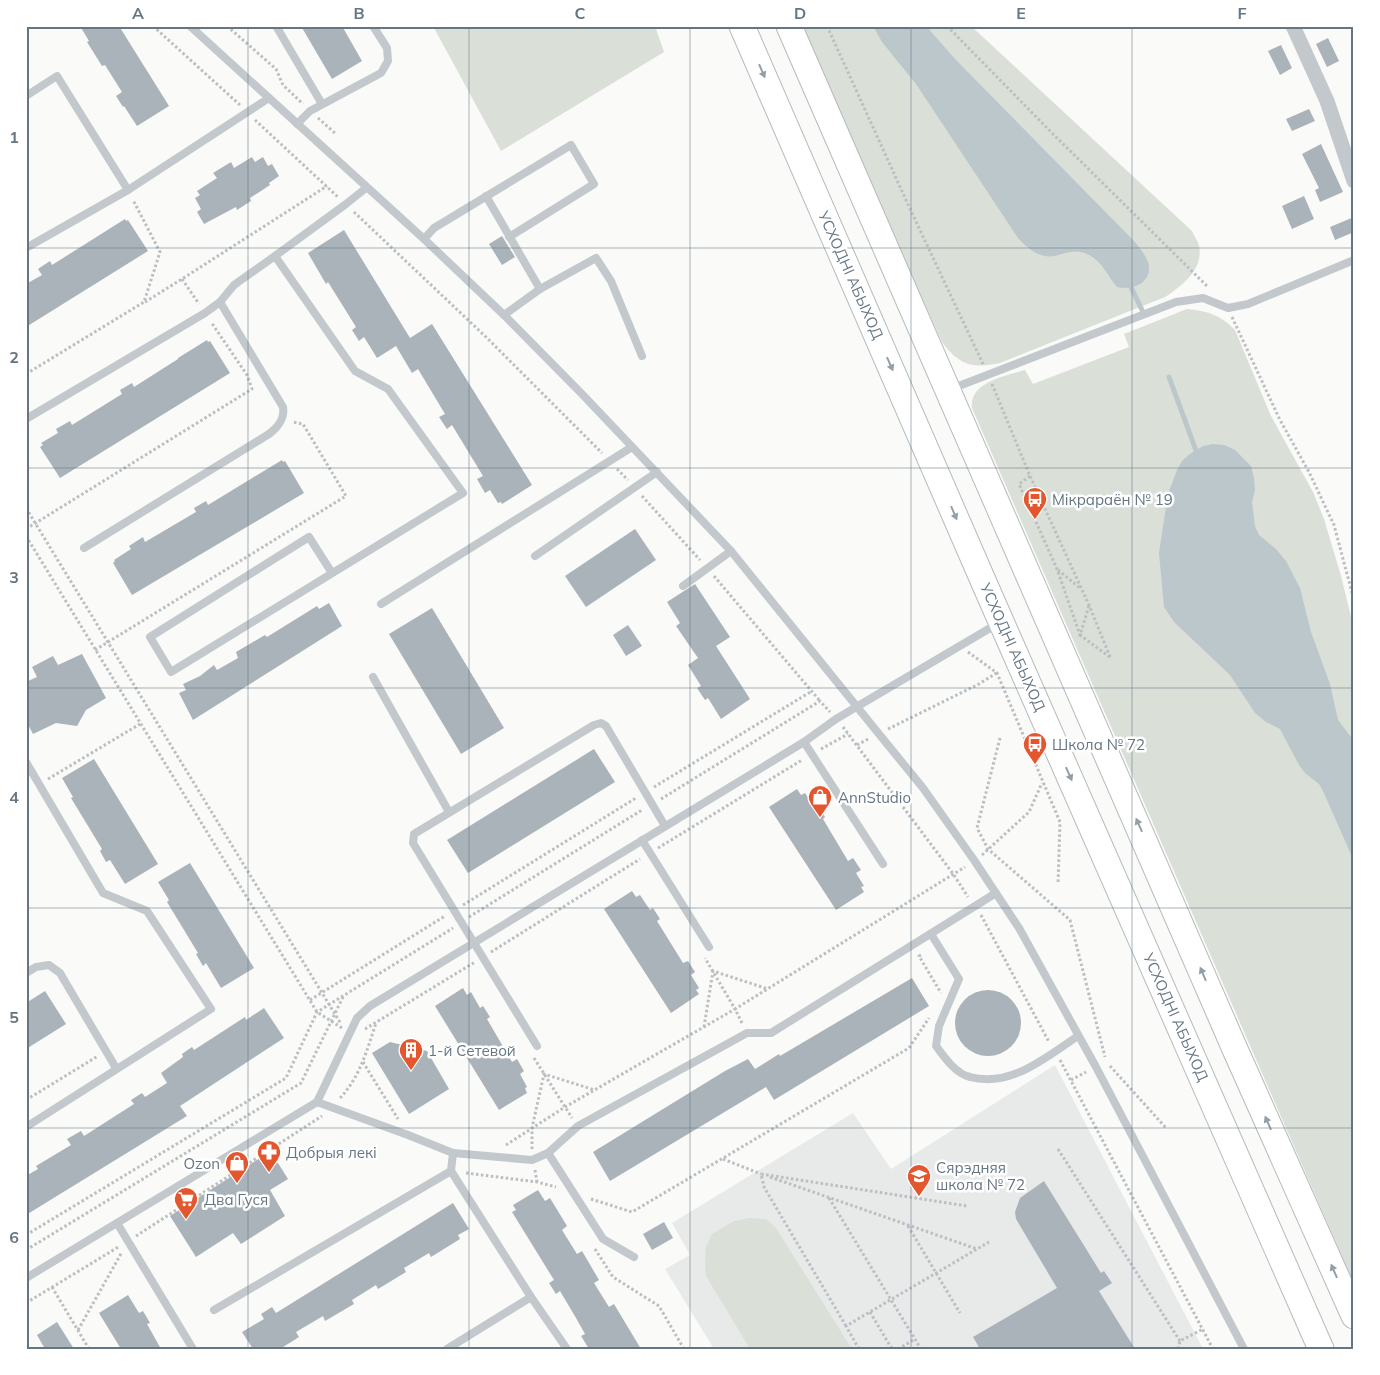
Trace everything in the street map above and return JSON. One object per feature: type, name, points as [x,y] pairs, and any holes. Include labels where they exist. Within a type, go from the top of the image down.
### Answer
[{"type":"main road","name":"УСХОДНІ АБЫХОД","points":[[742,26],[1001,622],[1321,1349]]},
{"type":"main road","points":[[789,26],[1354,1316]]},
{"type":"street","points":[[1293,26],[1328,102],[1354,181]]},
{"type":"lane","points":[[190,26],[424,239],[504,315],[657,472],[731,551],[923,788],[1019,928],[1096,1067],[1244,1349]]},
{"type":"lane","points":[[276,26],[322,104]]},
{"type":"lane","points":[[297,124],[310,111],[381,73],[388,61],[387,48],[373,26]]},
{"type":"lane","points":[[26,96],[57,76],[128,190]]},
{"type":"lane","points":[[26,248],[128,190],[246,111],[269,98]]},
{"type":"lane","points":[[424,239],[434,228],[571,145],[594,184],[510,237]]},
{"type":"lane","points":[[26,419],[205,313],[220,302],[234,285],[366,188]]},
{"type":"lane","points":[[486,196],[540,289]]},
{"type":"lane","points":[[275,256],[355,371],[388,388],[462,493],[332,573],[171,672],[150,637],[309,537],[332,573]]},
{"type":"lane","points":[[504,315],[540,289],[596,258],[611,281],[642,356]]},
{"type":"lane","points":[[948,390],[1176,302],[1203,298],[1228,308],[1248,304],[1354,260]]},
{"type":"lane","points":[[84,548],[269,434],[279,425],[284,413],[282,407],[220,302]]},
{"type":"lane","points":[[381,604],[632,447]]},
{"type":"lane","points":[[536,556],[634,486],[657,472]]},
{"type":"lane","points":[[683,586],[731,551]]},
{"type":"lane","points":[[26,1278],[317,1102],[360,1014],[370,1006],[804,742],[857,707],[1001,622]]},
{"type":"lane","points":[[373,677],[450,812]]},
{"type":"lane","points":[[537,1046],[414,843],[413,837],[416,832],[594,724],[602,723],[606,726],[666,826]]},
{"type":"lane","points":[[804,742],[883,864]]},
{"type":"lane","points":[[26,762],[103,893],[147,911],[211,1009],[26,1127]]},
{"type":"lane","points":[[642,840],[709,947]]},
{"type":"lane","points":[[317,1102],[408,1134],[453,1153],[532,1160],[548,1153],[578,1126],[748,1033],[771,1033],[996,893]]},
{"type":"lane","points":[[931,934],[959,979],[939,1026],[936,1046],[948,1062],[968,1077],[997,1079],[1026,1070],[1078,1036]]},
{"type":"lane","points":[[26,973],[36,967],[49,965],[60,973],[116,1068]]},
{"type":"lane","points":[[453,1153],[451,1171],[531,1297],[567,1349]]},
{"type":"lane","points":[[548,1153],[602,1239],[634,1257]]},
{"type":"lane","points":[[214,1310],[451,1171]]},
{"type":"lane","points":[[117,1223],[193,1349]]},
{"type":"lane","points":[[447,1349],[531,1297]]},
{"type":"path","points":[[153,26],[346,204],[486,337],[634,486],[707,567],[832,714]]},
{"type":"path","points":[[227,26],[276,69],[283,85],[336,134]]},
{"type":"path","points":[[827,26],[984,367]]},
{"type":"path","points":[[947,26],[1228,308],[1280,420],[1309,472],[1334,525],[1354,600]]},
{"type":"path","points":[[26,374],[182,279],[326,186]]},
{"type":"path","points":[[128,190],[160,252],[144,302]]},
{"type":"path","points":[[26,528],[252,389],[247,375],[182,279]]},
{"type":"path","points":[[991,382],[1030,476],[1090,605],[1111,659],[1080,635],[1057,570],[1019,484],[1030,476]]},
{"type":"path","points":[[95,650],[346,496],[303,424],[282,419]]},
{"type":"path","points":[[26,508],[344,1029],[317,1012],[26,536]]},
{"type":"path","points":[[1057,570],[1081,589]]},
{"type":"path","points":[[1074,638],[1080,635],[1090,605]]},
{"type":"path","points":[[966,651],[997,673],[1060,822],[1058,884]]},
{"type":"path","points":[[888,730],[979,684],[1004,668]]},
{"type":"path","points":[[653,788],[812,691]]},
{"type":"path","points":[[660,799],[820,701]]},
{"type":"path","points":[[40,784],[140,724]]},
{"type":"path","points":[[841,726],[954,875],[972,902]]},
{"type":"path","points":[[362,1031],[812,754],[848,734]]},
{"type":"path","points":[[857,745],[872,737]]},
{"type":"path","points":[[1000,738],[977,828],[988,850],[1070,920],[1106,1062],[1167,1129]]},
{"type":"path","points":[[981,855],[1029,812],[1042,782]]},
{"type":"path","points":[[310,1000],[641,795]]},
{"type":"path","points":[[467,918],[647,807]]},
{"type":"path","points":[[489,1156],[565,1107],[735,1009],[968,865]]},
{"type":"path","points":[[974,920],[980,914],[1071,1080],[1213,1349]]},
{"type":"path","points":[[26,1235],[286,1078],[317,1012],[454,927]]},
{"type":"path","points":[[936,943],[919,956],[942,994],[939,1000]]},
{"type":"path","points":[[704,1027],[713,971],[768,989]]},
{"type":"path","points":[[26,1250],[300,1083],[344,994]]},
{"type":"path","points":[[735,1009],[748,1033]]},
{"type":"path","points":[[451,1171],[538,1182],[632,1212],[909,1048],[932,1012]]},
{"type":"path","points":[[26,1303],[128,1241],[311,1124],[332,1107],[348,1090],[363,1062],[376,1022]]},
{"type":"path","points":[[26,1100],[106,1052]]},
{"type":"path","points":[[363,1062],[408,1134]]},
{"type":"path","points":[[1071,1080],[1088,1072]]},
{"type":"path","points":[[538,1182],[532,1160],[532,1128],[544,1074],[596,1090]]},
{"type":"path","points":[[1058,1149],[1180,1341],[1178,1349]]},
{"type":"path","points":[[722,1159],[977,1249]]},
{"type":"path","points":[[761,1174],[967,1206]]},
{"type":"path","points":[[761,1174],[764,1187],[859,1349]]},
{"type":"path","points":[[828,1198],[921,1349]]},
{"type":"path","points":[[907,1225],[960,1313]]},
{"type":"path","points":[[78,1330],[128,1241]]},
{"type":"path","points":[[846,1326],[989,1242]]},
{"type":"path","points":[[592,1244],[613,1277],[658,1306],[684,1349]]},
{"type":"path","points":[[52,1287],[89,1349]]},
{"type":"path","points":[[870,1312],[892,1349]]},
{"type":"path","points":[[1180,1341],[1203,1329]]},
{"type":"path","points":[[898,1349],[915,1339]]},
{"type":"shaded area","points":[[433,26],[655,26],[664,52],[501,151]]},
{"type":"shaded area","points":[[798,26],[971,26],[1192,231],[1200,254],[1195,269],[1185,282],[1165,297],[1000,363],[974,365],[960,360],[942,342]]},
{"type":"shaded area","points":[[873,26],[926,26],[956,60],[1134,241],[1144,253],[1148,262],[1149,269],[1145,279],[1136,286],[1117,287],[1102,266],[1089,255],[1071,252],[1056,256],[1040,255],[1018,238],[916,84],[882,42]]},
{"type":"shaded area","points":[[1187,309],[1213,315],[1235,330],[1271,416],[1313,492],[1324,519],[1354,629],[1354,1284],[972,408],[976,392],[990,382],[1025,370],[1033,384],[1129,347],[1124,334]]},
{"type":"shaded area","points":[[1213,444],[1224,445],[1235,450],[1251,466],[1255,490],[1252,502],[1255,526],[1259,535],[1276,549],[1286,561],[1300,588],[1311,632],[1330,684],[1338,720],[1354,741],[1354,861],[1323,791],[1319,784],[1305,773],[1299,765],[1280,729],[1266,722],[1255,713],[1230,675],[1174,622],[1164,607],[1159,553],[1168,494],[1182,461],[1203,446]]},
{"type":"shaded area","name":"Сярэдняя школа № 72","points":[[1055,1065],[1203,1349],[714,1349],[665,1269],[690,1255],[672,1223],[853,1113],[891,1169]]},
{"type":"shaded area","points":[[749,1218],[766,1219],[776,1228],[852,1349],[750,1349],[706,1276],[705,1262],[706,1247],[712,1234],[734,1221]]},
{"type":"building","points":[[80,26],[119,26],[169,106],[137,126],[116,96],[122,92],[105,65],[102,66],[87,42],[89,41]]},
{"type":"building","points":[[301,26],[342,26],[362,61],[332,79]]},
{"type":"building","points":[[1328,38],[1339,61],[1327,67],[1316,44]]},
{"type":"building","points":[[1281,45],[1292,68],[1280,75],[1268,51]]},
{"type":"building","points":[[1309,109],[1315,121],[1292,131],[1286,119]]},
{"type":"building","points":[[1321,144],[1343,192],[1320,202],[1315,190],[1319,188],[1302,154]]},
{"type":"building","points":[[252,157],[255,162],[263,157],[268,166],[272,164],[279,176],[269,183],[270,185],[250,198],[251,201],[237,210],[236,207],[204,224],[197,212],[201,209],[195,198],[200,195],[197,191],[217,178],[213,173],[231,162],[234,168]]},
{"type":"building","points":[[1304,196],[1314,219],[1292,229],[1282,206]]},
{"type":"building","points":[[1354,217],[1354,232],[1335,240],[1330,227]]},
{"type":"building","points":[[125,219],[126,221],[128,220],[148,251],[26,327],[26,284],[42,275],[38,269],[50,261],[52,265]]},
{"type":"building","points":[[344,230],[410,338],[432,324],[532,485],[502,504],[501,502],[498,503],[490,490],[485,493],[477,479],[483,476],[452,425],[447,429],[439,417],[445,414],[418,369],[412,373],[396,346],[377,358],[364,337],[359,341],[352,330],[356,327],[328,282],[326,284],[308,253]]},
{"type":"building","points":[[502,236],[515,257],[502,265],[489,244]]},
{"type":"building","points":[[207,340],[208,342],[210,341],[230,373],[60,478],[40,447],[43,445],[41,443],[58,433],[56,429],[70,421],[72,425],[122,394],[120,390],[132,383],[134,387]]},
{"type":"building","points":[[282,460],[283,462],[285,461],[304,493],[132,595],[113,563],[114,560],[131,549],[129,546],[143,537],[145,542],[196,512],[194,508],[206,501],[208,505]]},
{"type":"building","points":[[635,529],[656,560],[586,607],[565,576]]},
{"type":"building","points":[[695,584],[730,637],[716,646],[750,699],[721,719],[708,698],[705,700],[697,688],[701,686],[688,665],[698,658],[676,626],[680,623],[667,602]]},
{"type":"building","points":[[329,603],[342,626],[193,720],[179,693],[186,690],[183,684],[200,676],[214,665],[217,670],[238,658],[236,652],[265,635],[267,637],[317,606],[319,609]]},
{"type":"building","points":[[432,608],[504,728],[461,754],[389,634]]},
{"type":"building","points":[[628,625],[642,646],[626,656],[613,635]]},
{"type":"building","points":[[82,654],[106,698],[86,710],[77,726],[56,723],[33,734],[26,721],[26,682],[37,677],[32,667],[53,656],[58,665]]},
{"type":"building","points":[[594,749],[615,782],[468,873],[447,840]]},
{"type":"building","points":[[94,759],[158,864],[125,884],[110,860],[106,862],[100,851],[102,849],[71,798],[73,797],[62,778]]},
{"type":"building","points":[[797,789],[801,795],[805,793],[815,808],[818,806],[825,817],[823,819],[848,861],[853,858],[861,870],[856,873],[864,886],[861,887],[864,892],[836,910],[769,807]]},
{"type":"building","points":[[190,863],[254,968],[221,988],[206,963],[203,966],[196,954],[198,953],[167,902],[169,900],[158,882]]},
{"type":"building","points":[[632,891],[636,897],[640,895],[650,910],[653,908],[660,919],[657,921],[683,963],[688,961],[695,972],[691,975],[699,988],[696,990],[699,994],[671,1013],[604,909]]},
{"type":"building","points":[[912,978],[929,1006],[774,1100],[766,1087],[610,1181],[593,1152],[725,1071],[748,1059],[755,1069]]},
{"type":"building","points":[[463,988],[467,995],[471,992],[480,1008],[483,1006],[490,1017],[487,1019],[512,1062],[517,1059],[524,1071],[520,1074],[527,1087],[525,1088],[527,1093],[499,1110],[435,1006]]},
{"type":"building","points":[[981,990],[995,990],[1007,995],[1016,1004],[1021,1016],[1019,1036],[1012,1047],[995,1056],[981,1056],[969,1051],[960,1042],[955,1030],[955,1016],[960,1004],[969,995]]},
{"type":"building","points":[[45,991],[66,1024],[26,1049],[26,1003]]},
{"type":"building","points":[[264,1008],[284,1038],[180,1106],[187,1116],[26,1215],[26,1176],[38,1169],[36,1166],[71,1145],[67,1139],[81,1131],[84,1136],[134,1104],[131,1100],[142,1093],[145,1097],[167,1083],[161,1073],[183,1057],[182,1054],[192,1047],[194,1050],[245,1017],[246,1020]]},
{"type":"building","name":"1-й Сетевой","points":[[390,1042],[427,1051],[449,1089],[409,1114],[372,1053]]},
{"type":"building","points":[[263,1156],[278,1163],[288,1179],[270,1190],[285,1216],[241,1244],[233,1233],[196,1257],[170,1216]]},
{"type":"building","points":[[1044,1181],[1101,1273],[1104,1271],[1112,1283],[1099,1291],[1135,1349],[980,1349],[973,1337],[1057,1288],[1016,1219],[1015,1212],[1020,1198]]},
{"type":"building","points":[[538,1190],[545,1201],[550,1198],[567,1226],[562,1230],[577,1254],[582,1251],[599,1280],[594,1283],[609,1307],[614,1304],[641,1349],[589,1349],[581,1336],[585,1334],[560,1291],[556,1294],[549,1283],[554,1280],[512,1212],[516,1210],[513,1205]]},
{"type":"building","points":[[453,1203],[469,1229],[458,1235],[460,1239],[431,1257],[429,1253],[404,1268],[406,1272],[378,1289],[376,1285],[352,1300],[354,1304],[325,1321],[323,1316],[296,1332],[299,1337],[280,1349],[253,1349],[242,1332],[264,1319],[261,1314],[272,1307],[276,1313]]},
{"type":"building","points":[[664,1222],[673,1238],[652,1250],[643,1234]]},
{"type":"building","points":[[128,1295],[139,1313],[143,1311],[150,1323],[147,1324],[161,1349],[121,1349],[99,1313]]},
{"type":"building","points":[[57,1322],[74,1349],[45,1349],[37,1335]]},
{"type":"waterway","points":[[1129,283],[1143,312]]},
{"type":"waterway","points":[[1169,377],[1198,456]]},
{"type":"place","name":"Мікрараён № 19","points":[[1035,520]]},
{"type":"place","name":"Школа № 72","points":[[1035,765]]},
{"type":"place","name":"AnnStudio","points":[[820,818]]},
{"type":"place","name":"1-й Сетевой","points":[[411,1071]]},
{"type":"place","name":"Добрыя лекі","points":[[269,1173]]},
{"type":"place","name":"Ozon","points":[[237,1184]]},
{"type":"place","name":"Сярэдняя школа № 72","points":[[919,1197]]},
{"type":"place","name":"Два Гуся","points":[[186,1220]]}]
